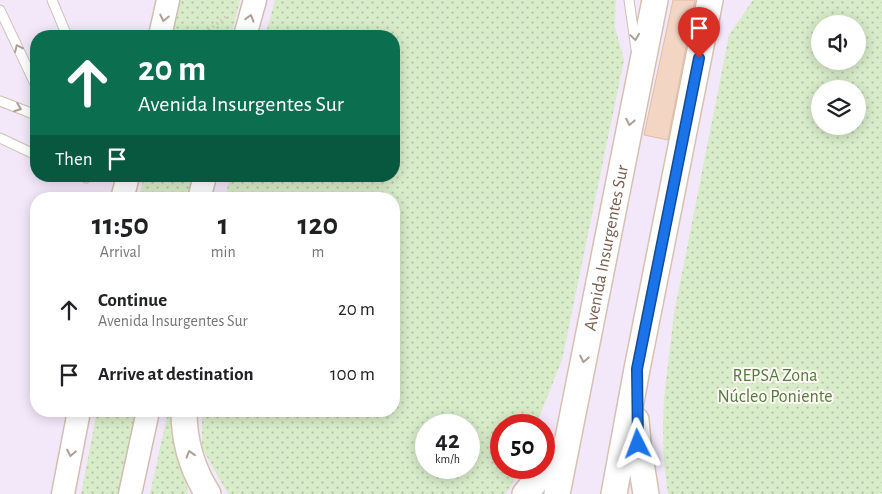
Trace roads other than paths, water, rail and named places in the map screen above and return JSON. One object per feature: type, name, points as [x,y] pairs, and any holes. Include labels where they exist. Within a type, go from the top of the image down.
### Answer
[{"type":"main road","name":"Avenida Insurgentes Sur","points":[[557,494],[655,0]]},
{"type":"main road","points":[[614,494],[710,0]]},
{"type":"main road","points":[[637,369],[638,444],[646,494]]},
{"type":"main road","points":[[184,417],[184,432],[189,452],[195,471],[208,494]]},
{"type":"main road","points":[[525,494],[567,444]]},
{"type":"street","points":[[161,30],[168,0]]},
{"type":"street","points":[[247,30],[256,0]]},
{"type":"street","points":[[63,494],[79,417]]},
{"type":"street","points":[[130,494],[147,417]]},
{"type":"lane","points":[[52,0],[64,30]]},
{"type":"lane","points":[[629,0],[640,74]]},
{"type":"lane","points":[[0,10],[30,73]]},
{"type":"lane","points":[[0,101],[30,113]]},
{"type":"lane","points":[[0,138],[30,152]]},
{"type":"park label","name":"REPSA Zona Núcleo Poniente","points":[[775,385]]}]
